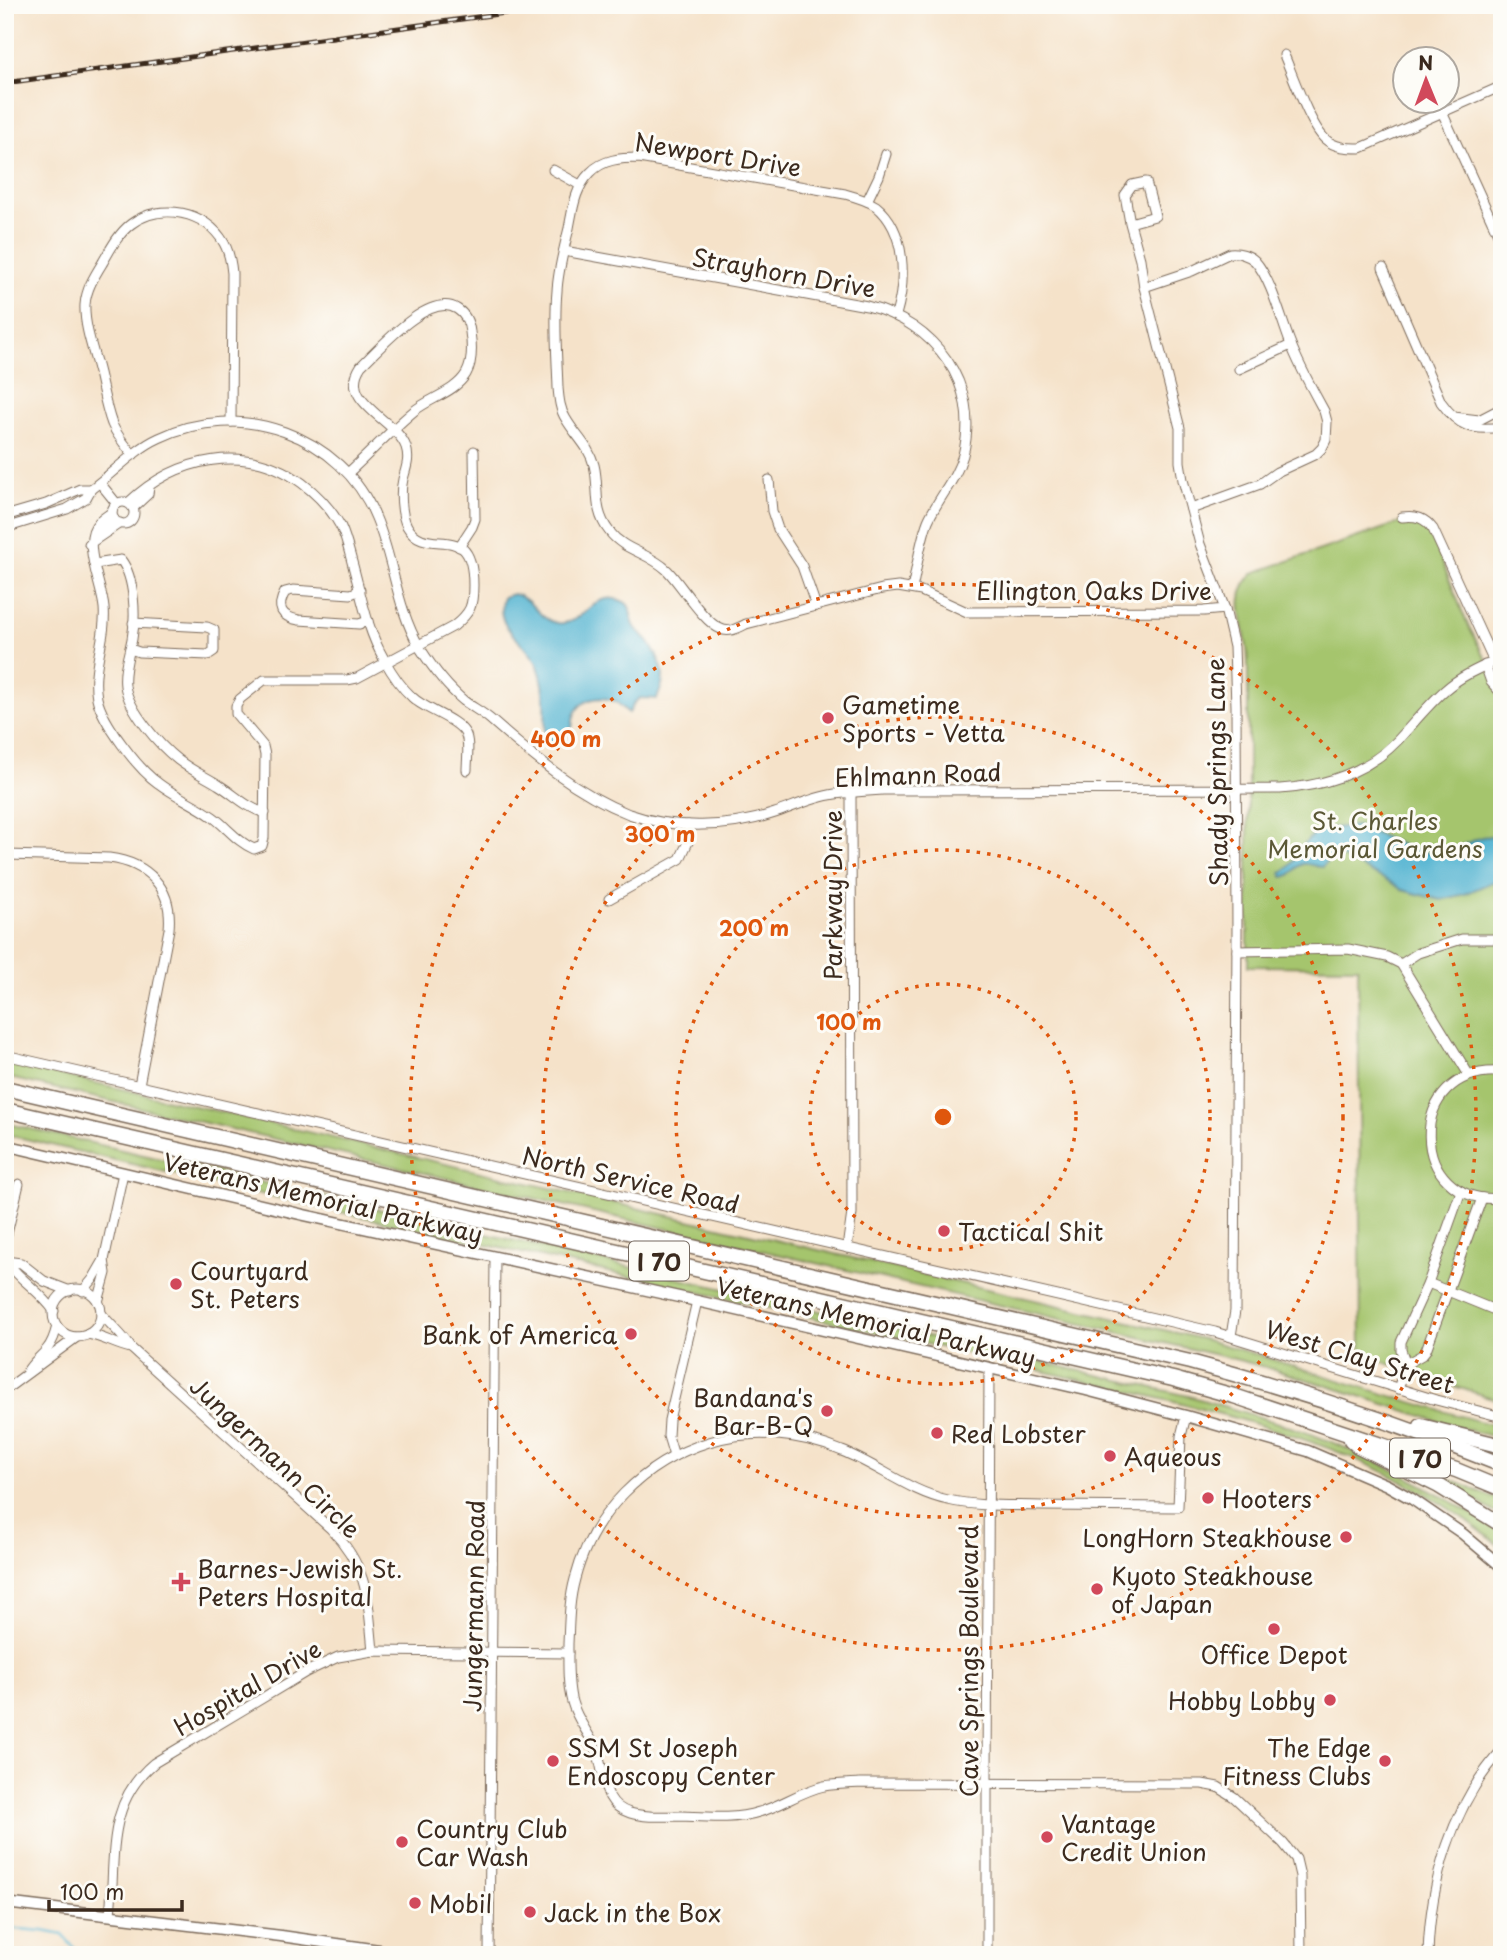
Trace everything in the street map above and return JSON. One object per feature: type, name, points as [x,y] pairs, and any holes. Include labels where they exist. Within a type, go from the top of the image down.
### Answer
[{"type":"highway","name":"I 70","points":[[5,1088],[1190,1362],[1288,1389],[1377,1418],[1502,1465]]},
{"type":"highway","name":"I 70","points":[[5,1110],[1172,1379],[1337,1430],[1456,1470],[1502,1489]]},
{"type":"highway","points":[[1377,1418],[1451,1432],[1502,1446]]},
{"type":"highway","points":[[1337,1430],[1359,1446],[1439,1486],[1502,1525]]},
{"type":"main road","name":"Veterans Memorial Parkway","points":[[5,1145],[1140,1403],[1308,1451],[1387,1485],[1463,1534],[1502,1567]]},
{"type":"main road","points":[[5,1903],[414,1955]]},
{"type":"street","points":[[1283,55],[1313,122],[1325,139],[1345,148],[1361,148],[1433,116]]},
{"type":"street","points":[[1462,103],[1502,86]]},
{"type":"street","points":[[1444,116],[1502,243]]},
{"type":"street","points":[[867,201],[886,154]]},
{"type":"street","name":"Newport Drive","points":[[580,185],[591,172],[604,163],[621,158],[639,158],[845,194],[867,201],[885,214],[899,242],[903,279],[896,315]]},
{"type":"street","points":[[553,170],[580,185],[564,251]]},
{"type":"street","name":"Shady Springs Lane","points":[[1130,223],[1155,216],[1146,182],[1132,185],[1125,195],[1130,223],[1178,419],[1181,437],[1180,462],[1191,509],[1200,544],[1225,609],[1236,668],[1235,1311],[1231,1336]]},
{"type":"street","points":[[133,455],[113,425],[85,306],[86,294],[92,281],[117,239],[133,222],[146,215],[172,211],[195,216],[217,232],[225,244],[232,273],[231,422]]},
{"type":"street","name":"Strayhorn Drive","points":[[564,251],[867,306],[896,315],[926,335],[955,371],[963,395],[966,434],[958,469],[928,522],[912,589]]},
{"type":"street","name":"Ellington Oaks Drive","points":[[564,251],[557,292],[560,403],[565,418],[590,454],[601,518],[619,542],[652,557],[668,571],[708,620],[722,630],[729,631],[746,624],[898,587],[921,591],[967,612],[1225,609]]},
{"type":"street","points":[[1144,287],[1192,271],[1230,253],[1248,256],[1255,261],[1262,273],[1291,345],[1324,411],[1326,440],[1316,454],[1277,472],[1260,484],[1191,509]]},
{"type":"street","points":[[1383,268],[1441,402],[1451,416],[1469,428],[1502,427]]},
{"type":"street","points":[[348,473],[392,430],[417,408],[460,382],[468,370],[471,362],[469,325],[463,314],[453,307],[437,307],[412,319],[361,366],[356,373],[354,384],[357,393],[392,430],[406,447],[407,466],[402,481],[404,520],[411,533],[430,542],[447,542],[459,547],[469,556],[472,564],[472,607],[467,616],[454,626],[385,662],[368,674],[347,680],[264,680],[240,699],[236,714],[263,746],[265,755],[262,846],[254,849],[245,845],[200,807],[157,783],[137,763],[102,713],[97,698],[95,676],[104,628],[104,609],[89,544],[97,523],[130,506],[142,489],[169,474],[209,461],[232,458],[252,460],[293,477],[314,492],[331,510],[342,530],[377,646],[385,662],[413,699],[461,728],[467,735],[467,770]]},
{"type":"street","points":[[1239,369],[1291,345]]},
{"type":"street","points":[[1451,416],[1479,420],[1502,408]]},
{"type":"street","name":"Ehlmann Road","points":[[5,527],[67,509],[86,498],[91,489],[133,455],[159,438],[179,430],[197,425],[231,422],[252,423],[292,433],[325,453],[348,473],[359,488],[375,515],[400,604],[419,645],[433,668],[463,700],[570,784],[596,799],[631,814],[688,825],[739,821],[773,814],[818,798],[883,790],[1300,788],[1335,780],[1381,755],[1445,690],[1462,677],[1493,662]]},
{"type":"street","points":[[459,547],[475,519],[474,451]]},
{"type":"street","points":[[769,480],[772,511],[778,529],[802,566],[816,606]]},
{"type":"street","points":[[100,483],[116,515],[127,523],[132,519],[130,506]]},
{"type":"street","name":"Ehlmann Road","points":[[5,516],[47,504],[80,489],[91,489]]},
{"type":"street","points":[[89,544],[116,515]]},
{"type":"street","points":[[1402,517],[1422,518],[1433,529],[1493,662],[1491,682],[1502,694]]},
{"type":"street","points":[[95,564],[121,560],[126,567],[133,600],[133,623],[125,672],[125,687],[131,704],[167,751],[253,810],[265,813]]},
{"type":"street","points":[[360,590],[351,594],[293,590],[285,592],[281,607],[283,614],[299,620],[359,624],[369,621]]},
{"type":"street","points":[[130,649],[139,652],[208,655],[214,651],[214,630],[207,627],[133,623]]},
{"type":"street","name":"Parkway Drive","points":[[847,1248],[852,1213],[851,793]]},
{"type":"street","points":[[5,812],[8,855],[5,889]]},
{"type":"street","points":[[610,899],[680,859],[690,840],[688,825]]},
{"type":"street","points":[[8,855],[123,860],[152,876],[163,893],[170,913],[169,929],[139,1085]]},
{"type":"street","points":[[1401,964],[1418,953],[1462,939],[1502,939]]},
{"type":"street","points":[[1237,951],[1348,949],[1387,957],[1401,964],[1469,1075]]},
{"type":"street","name":"North Service Road","points":[[5,1055],[1248,1341]]},
{"type":"street","points":[[1502,1072],[1487,1071],[1469,1075],[1453,1084],[1440,1097],[1432,1113],[1428,1131],[1429,1149],[1436,1166],[1447,1180],[1461,1191],[1482,1198],[1502,1198]]},
{"type":"street","points":[[83,1291],[104,1260],[123,1173]]},
{"type":"street","points":[[5,1242],[19,1184]]},
{"type":"street","points":[[1398,1389],[1406,1364],[1401,1342],[1428,1283],[1461,1191]]},
{"type":"street","points":[[1406,1364],[1426,1350],[1482,1198]]},
{"type":"street","name":"Jungermann Road","points":[[489,1955],[495,1257]]},
{"type":"street","points":[[98,1302],[106,1273],[104,1260]]},
{"type":"street","points":[[5,1390],[78,1337],[97,1327],[101,1313],[98,1302],[91,1294],[70,1291],[44,1281],[21,1263],[6,1262]]},
{"type":"street","points":[[6,1262],[43,1296],[54,1311],[57,1325],[48,1348],[32,1362],[26,1373]]},
{"type":"street","points":[[1428,1283],[1502,1313]]},
{"type":"street","points":[[54,1311],[58,1299],[70,1291]]},
{"type":"street","points":[[674,1456],[667,1436],[669,1420],[697,1301]]},
{"type":"street","name":"Jungermann Circle","points":[[101,1313],[131,1348],[340,1538],[354,1557],[364,1578],[373,1651]]},
{"type":"street","points":[[57,1325],[66,1335],[78,1337]]},
{"type":"street","name":"Jungermann Circle","points":[[88,1334],[131,1348]]},
{"type":"street","name":"West Clay Street","points":[[1248,1341],[1398,1389],[1502,1417]]},
{"type":"street","name":"Cave Springs Boulevard","points":[[987,1955],[989,1368]]},
{"type":"street","points":[[1186,1416],[1181,1436],[1178,1507],[989,1505],[946,1500],[890,1477],[842,1451],[792,1437],[740,1436],[710,1442],[674,1456],[639,1479],[617,1500],[596,1529],[579,1564],[569,1620],[569,1685],[572,1703],[596,1749],[608,1797],[627,1812],[643,1816],[734,1817],[765,1810],[824,1786],[860,1783],[1212,1785],[1227,1791],[1283,1843],[1296,1859],[1300,1875],[1301,1955]]},
{"type":"street","name":"Hospital Drive","points":[[110,1915],[117,1823],[124,1800],[138,1777],[154,1763],[306,1672],[338,1657],[373,1651],[568,1653]]},
{"type":"street","points":[[1428,1955],[1434,1902],[1452,1830],[1479,1779],[1502,1750]]},
{"type":"green space","name":"St. Charles Memorial Gardens","points":[[1412,521],[1424,526],[1431,534],[1467,623],[1497,676],[1502,674],[1502,1401],[1361,1354],[1358,967],[1248,966],[1248,663],[1240,606],[1243,589],[1253,573],[1402,522]]},
{"type":"green space","points":[[5,1062],[1203,1339],[1502,1427],[1502,1439],[1230,1358],[5,1077]]},
{"type":"green space","points":[[5,1123],[1193,1397],[1305,1432],[1383,1465],[1502,1533],[1502,1548],[1461,1516],[1374,1467],[1329,1448],[1235,1418],[1000,1361],[112,1160],[5,1134]]},
{"type":"green space","points":[[1436,1474],[1502,1501],[1502,1517],[1435,1476]]},
{"type":"water","points":[[513,594],[525,599],[545,618],[557,623],[573,620],[600,601],[615,599],[626,603],[635,627],[656,654],[663,672],[657,699],[640,698],[629,713],[610,700],[591,700],[577,710],[569,732],[549,743],[544,742],[544,694],[538,666],[503,619],[503,597]]},
{"type":"water","points":[[1358,826],[1413,850],[1424,852],[1448,851],[1482,837],[1502,835],[1502,881],[1441,900],[1402,890],[1339,856],[1332,856],[1322,867],[1300,865],[1290,875],[1283,877],[1281,873],[1292,864],[1310,837],[1324,830]]},
{"type":"waterway","points":[[5,1928],[63,1935],[80,1955]]},
{"type":"railway","points":[[5,83],[563,5]]},
{"type":"place","name":"Gametime Sports - Vetta","points":[[828,718]]},
{"type":"place","name":"Tactical Shit","points":[[944,1231]]},
{"type":"place","name":"Courtyard St. Peters","points":[[176,1284]]},
{"type":"place","name":"Bank of America","points":[[631,1334]]},
{"type":"place","name":"Bandana's Bar-B-Q","points":[[827,1411]]},
{"type":"place","name":"Red Lobster","points":[[937,1433]]},
{"type":"place","name":"Aqueous","points":[[1110,1456]]},
{"type":"place","name":"Hooters","points":[[1208,1498]]},
{"type":"place","name":"LongHorn Steakhouse","points":[[1346,1537]]},
{"type":"place","name":"Barnes-Jewish St. Peters Hospital","points":[[181,1582]]},
{"type":"place","name":"Kyoto Steakhouse of Japan","points":[[1097,1589]]},
{"type":"place","name":"Office Depot","points":[[1274,1629]]},
{"type":"place","name":"Hobby Lobby","points":[[1330,1700]]},
{"type":"place","name":"SSM St Joseph Endoscopy Center","points":[[553,1761]]},
{"type":"place","name":"The Edge Fitness Clubs","points":[[1385,1761]]},
{"type":"place","name":"Vantage Credit Union","points":[[1047,1837]]},
{"type":"place","name":"Country Club Car Wash","points":[[402,1842]]},
{"type":"place","name":"Mobil","points":[[415,1903]]},
{"type":"place","name":"Jack in the Box","points":[[530,1912]]}]
